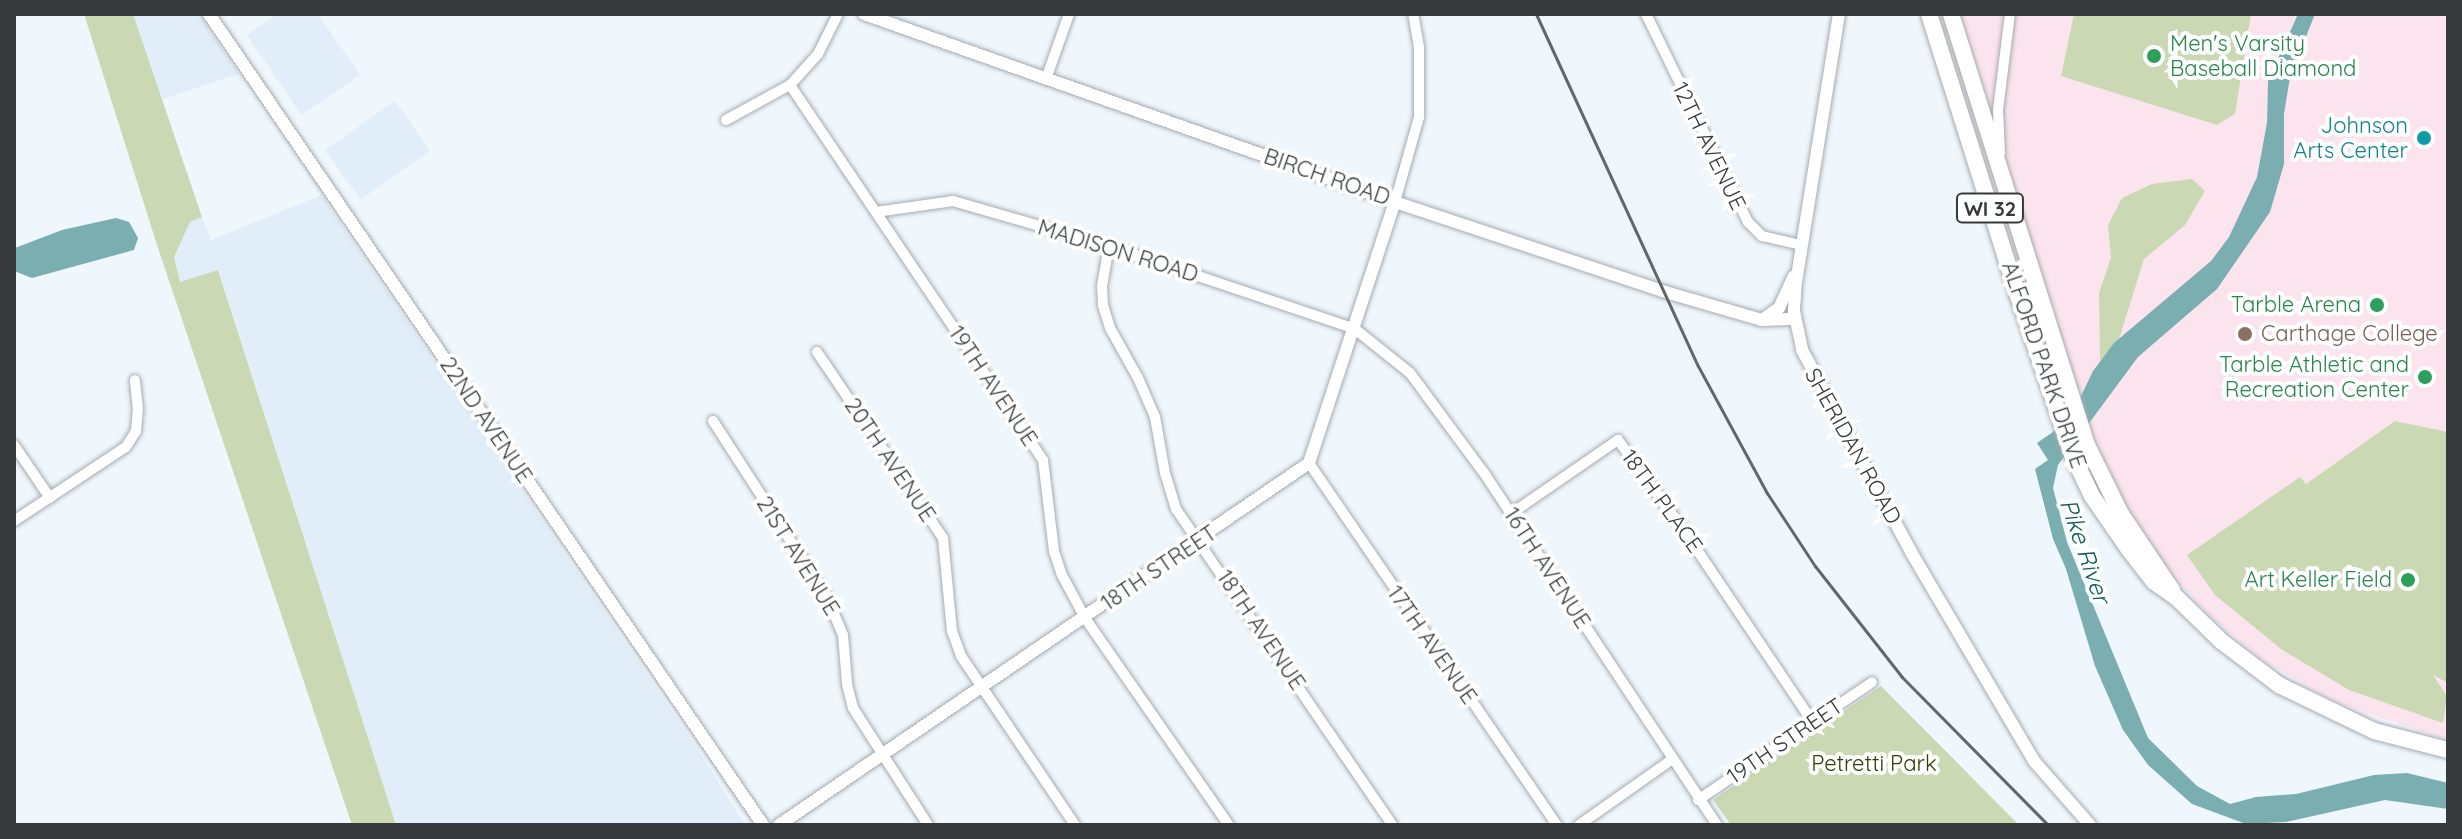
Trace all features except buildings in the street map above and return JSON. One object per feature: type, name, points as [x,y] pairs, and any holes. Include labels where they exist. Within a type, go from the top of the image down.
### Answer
[{"type":"main road","name":"ALFORD PARK DRIVE","points":[[1929,14],[2075,463],[2092,496],[2130,551],[2154,582],[2177,598],[2221,641],[2279,685],[2374,731],[2448,750]]},
{"type":"main road","name":"ALFORD PARK DRIVE","points":[[1951,14],[2087,445],[2121,514],[2177,598]]},
{"type":"street","name":"22ND AVENUE","points":[[209,14],[763,825]]},
{"type":"street","points":[[726,120],[790,85],[818,54],[838,14]]},
{"type":"street","name":"BIRCH ROAD","points":[[864,14],[1395,202],[1662,291],[1762,320],[1795,319]]},
{"type":"street","points":[[1046,79],[1069,14]]},
{"type":"street","points":[[1309,463],[1355,329],[1419,117],[1419,47],[1413,14]]},
{"type":"street","name":"12TH AVENUE","points":[[1646,14],[1748,222],[1762,236],[1801,245]]},
{"type":"street","name":"SHERIDAN ROAD","points":[[1839,14],[1797,269],[1795,319],[1806,360],[1945,612],[2034,761],[2090,825]]},
{"type":"street","points":[[2001,179],[1998,110],[2010,14]]},
{"type":"street","name":"19TH AVENUE","points":[[790,85],[1043,460],[1054,551],[1085,618],[1229,825]]},
{"type":"street","name":"MADISON ROAD","points":[[876,212],[953,201],[1109,246],[1355,329]]},
{"type":"street","name":"18TH AVENUE","points":[[1109,246],[1102,286],[1110,328],[1155,417],[1165,473],[1176,509],[1392,825]]},
{"type":"street","points":[[1762,320],[1779,308],[1797,269]]},
{"type":"street","name":"16TH AVENUE","points":[[1355,329],[1410,373],[1512,513],[1671,760],[1717,825]]},
{"type":"street","name":"20TH AVENUE","points":[[817,352],[943,538],[952,631],[961,656],[1075,825]]},
{"type":"street","points":[[14,521],[126,447],[136,431],[138,410],[135,380]]},
{"type":"street","name":"21ST AVENUE","points":[[713,421],[838,618],[853,708],[928,825]]},
{"type":"street","name":"18TH PLACE","points":[[1512,513],[1618,440],[1779,668],[1812,721]]},
{"type":"street","points":[[14,445],[50,498]]},
{"type":"street","name":"18TH STREET","points":[[779,825],[1309,463]]},
{"type":"street","name":"17TH AVENUE","points":[[1309,463],[1557,825]]},
{"type":"street","name":"19TH STREET","points":[[1698,800],[1872,682]]},
{"type":"street","points":[[1579,825],[1671,760]]},
{"type":"shaded area","points":[[133,14],[199,14],[239,74],[160,100]]},
{"type":"shaded area","points":[[276,14],[318,14],[360,75],[301,115],[247,35]]},
{"type":"shaded area","name":"Carthage College","points":[[1940,14],[2448,14],[2448,740],[2335,702],[2262,660],[2207,613],[2111,510],[2092,477],[2057,379]]},
{"type":"shaded area","points":[[395,101],[430,151],[360,200],[325,150]]},
{"type":"shaded area","points":[[321,195],[695,745],[745,825],[396,825],[219,271],[180,282],[174,257],[190,222],[202,217],[211,240]]},
{"type":"green space","points":[[84,14],[133,14],[202,217],[190,222],[174,257],[180,282],[218,270],[396,825],[352,825],[157,245]]},
{"type":"green space","name":"Men's Varsity Baseball Diamond","points":[[2074,14],[2251,14],[2235,114],[2217,125],[2061,76]]},
{"type":"green space","points":[[2192,179],[2205,191],[2185,225],[2144,259],[2119,339],[2100,361],[2099,293],[2111,258],[2108,225],[2122,198],[2152,184]]},
{"type":"green space","points":[[2395,421],[2448,432],[2448,683],[2433,675],[2447,696],[2443,723],[2349,690],[2281,649],[2215,595],[2187,555],[2300,477],[2306,484]]},
{"type":"green space","name":"Petretti Park","points":[[1881,686],[2019,825],[1731,825],[1713,800]]},
{"type":"water","points":[[2298,14],[2315,14],[2290,77],[2284,114],[2284,164],[2270,212],[2217,289],[2138,357],[2058,465],[2053,488],[2067,542],[2148,738],[2197,786],[2230,804],[2256,797],[2296,794],[2374,775],[2407,773],[2448,783],[2448,809],[2385,800],[2286,822],[2246,824],[2192,804],[2148,765],[2123,730],[2095,666],[2066,569],[2053,539],[2035,469],[2048,460],[2037,443],[2053,432],[2079,400],[2093,371],[2114,343],[2211,261],[2229,237],[2257,177],[2267,123],[2268,81]]},
{"type":"water","points":[[116,218],[129,222],[138,238],[134,250],[32,278],[14,271],[15,248],[62,230]]},
{"type":"railway","points":[[1536,14],[1698,366],[1767,493],[1815,566],[1902,677],[2048,825]]},
{"type":"place","name":"Men's Varsity Baseball Diamond","points":[[2154,56]]},
{"type":"place","name":"Johnson Arts Center","points":[[2424,138]]},
{"type":"place","name":"Tarble Arena","points":[[2377,305]]},
{"type":"place","name":"Carthage College","points":[[2245,334]]},
{"type":"place","name":"Tarble Athletic and Recreation Center","points":[[2425,377]]},
{"type":"place","name":"Art Keller Field","points":[[2408,580]]},
{"type":"water label","name":"Pike River","points":[[2085,551]]}]
